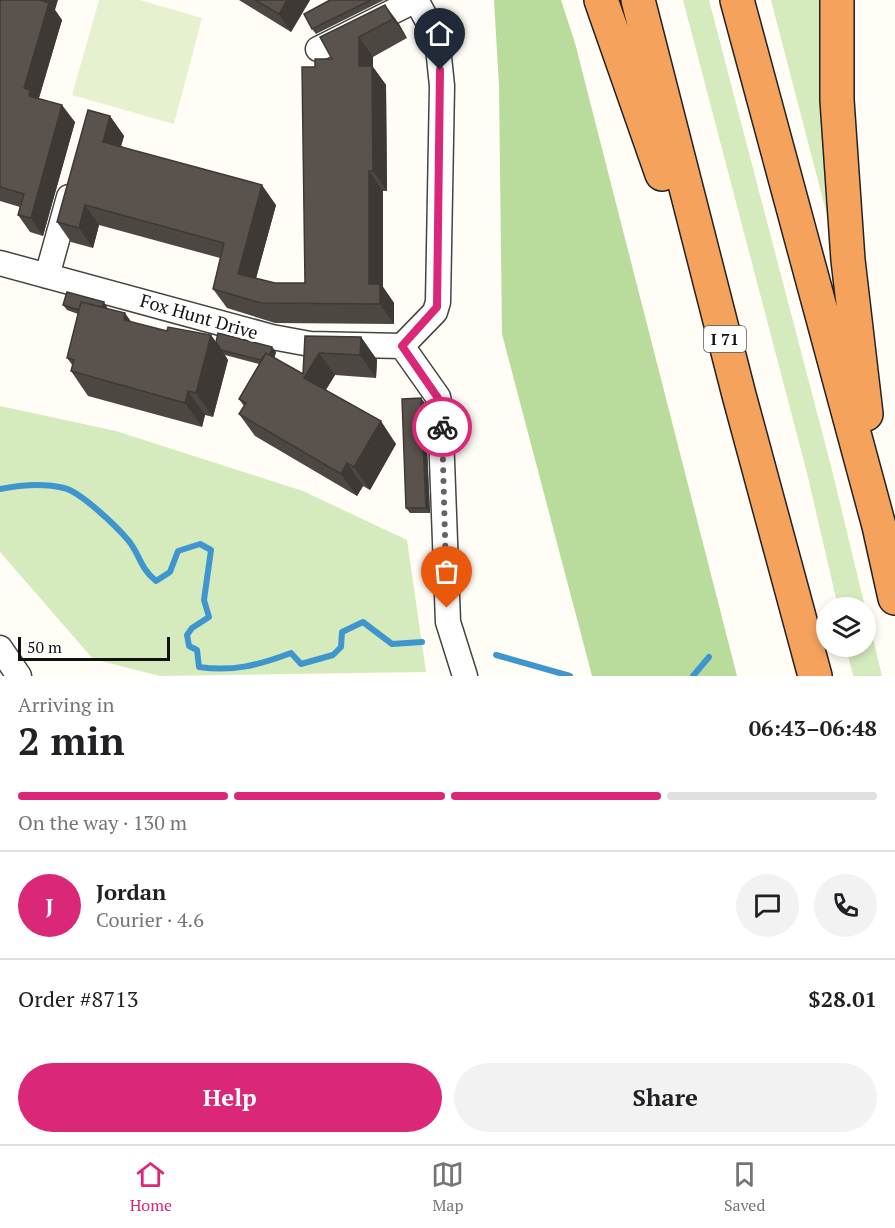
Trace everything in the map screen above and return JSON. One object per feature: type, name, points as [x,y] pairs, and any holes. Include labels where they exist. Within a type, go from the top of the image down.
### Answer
[{"type":"highway","points":[[601,0],[739,396]]},
{"type":"highway","name":"I 71","points":[[638,0],[739,396],[815,676]]},
{"type":"highway","points":[[737,0],[879,526],[895,598]]},
{"type":"highway","points":[[837,0],[837,100],[848,260],[879,526]]},
{"type":"street","points":[[318,50],[416,0],[437,38],[442,86],[438,302],[435,312],[402,346],[438,398],[440,406],[448,622],[465,676]]},
{"type":"street","points":[[47,276],[74,178]]},
{"type":"street","name":"Fox Hunt Drive","points":[[0,263],[272,337],[310,344],[402,346]]},
{"type":"street","points":[[0,648],[19,676]]},
{"type":"green space","points":[[99,0],[140,0],[202,18],[174,124],[72,95]]},
{"type":"green space","points":[[494,0],[561,0],[575,43],[737,676],[592,676],[502,334],[499,86]]},
{"type":"green space","points":[[683,0],[709,0],[832,470],[863,597],[836,597],[807,473]]},
{"type":"green space","points":[[771,0],[830,0],[836,250]]},
{"type":"green space","points":[[0,406],[116,431],[303,491],[407,540],[426,672],[160,676],[93,659],[0,552]]},
{"type":"green space","points":[[876,651],[882,676],[853,676],[848,657],[876,657]]},
{"type":"building","points":[[0,0],[40,0],[49,3],[24,88],[30,90],[29,96],[62,105],[31,218],[18,215],[24,194],[0,187]]},
{"type":"building","points":[[255,0],[287,0],[279,14]]},
{"type":"building","points":[[330,0],[371,0],[312,29],[304,14]]},
{"type":"building","points":[[385,5],[393,19],[359,37],[359,66],[372,66],[373,171],[369,171],[369,284],[380,284],[380,304],[261,303],[213,289],[224,243],[85,205],[79,228],[57,222],[88,110],[110,116],[103,142],[262,185],[238,274],[275,283],[305,283],[302,67],[315,67],[315,59],[332,59],[320,37]]},
{"type":"building","points":[[67,292],[104,302],[102,307],[81,302],[79,310],[63,305]]},
{"type":"building","points":[[81,302],[125,313],[124,320],[167,331],[168,327],[211,335],[196,393],[188,391],[185,403],[71,371],[74,360],[67,358]]},
{"type":"building","points":[[218,333],[272,347],[270,355],[266,353],[261,360],[221,350],[216,342]]},
{"type":"building","points":[[305,336],[361,337],[360,355],[319,353],[304,378],[381,421],[354,467],[347,463],[341,474],[239,414],[246,403],[239,399],[266,353],[303,374]]},
{"type":"building","points":[[421,398],[426,508],[406,508],[402,399]]},
{"type":"waterway","points":[[0,489],[40,485],[56,486],[80,496],[123,534],[132,545],[146,571],[156,581],[170,572],[178,551],[200,544],[211,550],[204,600],[209,617],[192,628],[187,635],[189,646],[197,650],[199,667],[235,668],[291,653],[301,664],[333,655],[341,647],[342,632],[363,622],[392,644],[422,642]]},
{"type":"waterway","points":[[496,655],[570,676]]},
{"type":"waterway","points":[[693,676],[709,657]]},
{"type":"way so far","points":[[442,427],[447,608]]},
{"type":"route","points":[[440,70],[442,86],[437,307],[412,338],[402,346],[438,398],[442,427]]}]
